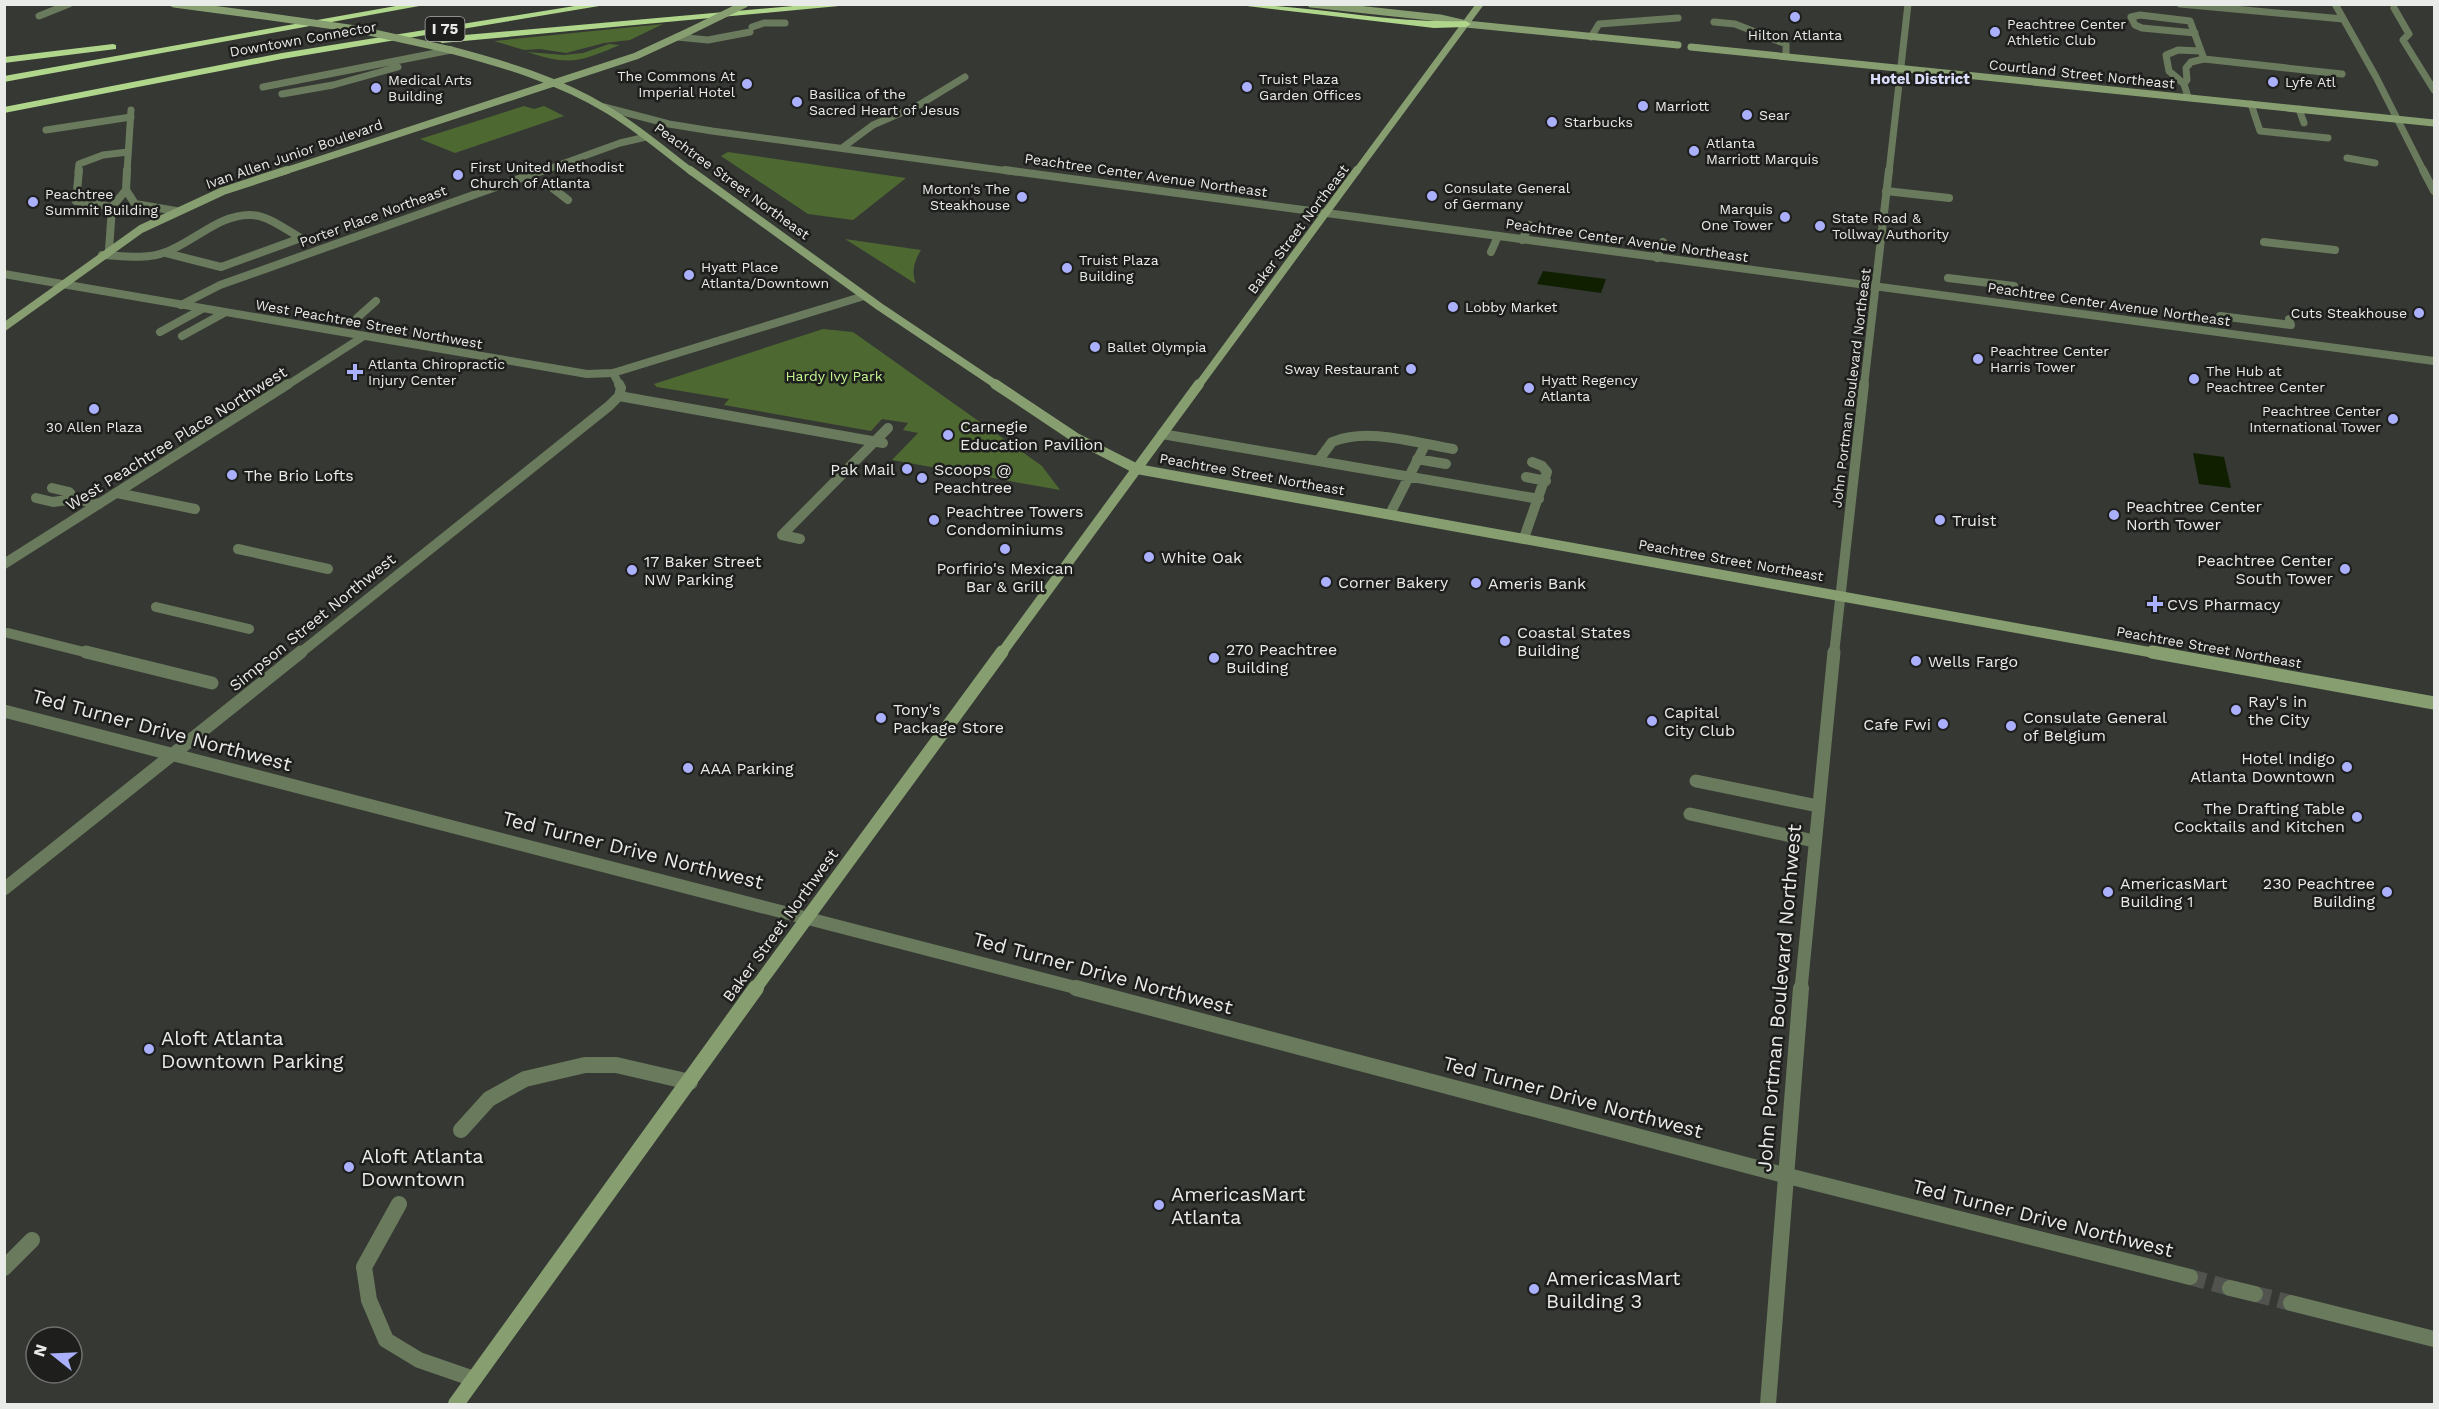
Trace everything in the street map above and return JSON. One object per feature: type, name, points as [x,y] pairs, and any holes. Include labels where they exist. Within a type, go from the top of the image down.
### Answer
[{"type":"highway","name":"Downtown Connector","points":[[4,79],[426,4]]},
{"type":"highway","name":"Downtown Connector","points":[[4,110],[282,56],[607,4]]},
{"type":"highway","points":[[282,56],[655,20],[856,4]]},
{"type":"highway","points":[[1234,4],[1434,25],[1466,24]]},
{"type":"highway","points":[[4,60],[321,21]]},
{"type":"main road","name":"Peachtree Street Northeast","points":[[174,4],[356,29],[451,50],[552,84],[604,107],[864,296],[1076,438],[1137,469],[2434,703]]},
{"type":"main road","name":"Ivan Allen Junior Boulevard","points":[[4,327],[105,253],[141,229],[176,211],[267,175],[636,56],[745,4]]},
{"type":"main road","points":[[1311,4],[1440,18],[1466,24],[1678,45]]},
{"type":"main road","name":"Baker Street Northeast","points":[[1137,469],[1480,4]]},
{"type":"main road","name":"Courtland Street Northeast","points":[[1691,47],[2434,123]]},
{"type":"main road","name":"Baker Street Northwest","points":[[456,1404],[808,917],[1137,469]]},
{"type":"street","points":[[39,16],[69,4]]},
{"type":"street","name":"John Portman Boulevard Northeast","points":[[1840,595],[1908,4]]},
{"type":"street","points":[[2180,4],[2343,19]]},
{"type":"street","points":[[2335,4],[2434,191]]},
{"type":"street","points":[[2394,8],[2409,34],[2403,40],[2434,90]]},
{"type":"street","points":[[2195,33],[2142,28],[2135,25],[2132,17],[2140,15],[2186,20],[2192,24],[2204,59]]},
{"type":"street","points":[[1591,36],[1599,24],[1678,18]]},
{"type":"street","points":[[1714,22],[1736,24],[1786,44],[1786,56]]},
{"type":"street","points":[[677,37],[716,39],[764,23],[785,23],[759,29]]},
{"type":"street","points":[[716,39],[742,30]]},
{"type":"street","points":[[263,87],[451,50]]},
{"type":"street","points":[[2188,97],[2184,84],[2169,71],[2166,55],[2178,50],[2201,51]]},
{"type":"street","points":[[2184,84],[2187,80],[2186,68],[2191,62],[2204,59],[2342,74]]},
{"type":"street","points":[[282,94],[364,77],[397,68],[409,60]]},
{"type":"street","points":[[842,148],[873,125],[919,105],[966,77]]},
{"type":"street","points":[[2251,104],[2260,131],[2307,130],[2328,138]]},
{"type":"street","name":"Peachtree Center Avenue Northeast","points":[[604,107],[669,124],[2434,361]]},
{"type":"street","points":[[2299,109],[2307,130]]},
{"type":"street","points":[[46,130],[131,114],[126,190],[135,204],[176,211]]},
{"type":"street","name":"Porter Place Northeast","points":[[181,305],[219,285],[609,147],[646,137]]},
{"type":"street","points":[[112,207],[76,201],[79,164],[103,155],[128,152]]},
{"type":"street","points":[[2348,158],[2375,163]]},
{"type":"street","points":[[546,183],[568,200]]},
{"type":"street","points":[[126,190],[112,207],[105,253],[141,256],[166,253],[221,267],[301,238],[252,214],[206,230],[166,253]]},
{"type":"street","points":[[1886,191],[1949,198]]},
{"type":"street","points":[[1522,240],[1530,225]]},
{"type":"street","points":[[1491,252],[1498,237]]},
{"type":"street","points":[[1657,258],[1663,242]]},
{"type":"street","points":[[2264,242],[2335,250]]},
{"type":"street","name":"West Peachtree Street Northwest","points":[[4,274],[587,374],[614,373],[864,296]]},
{"type":"street","points":[[1948,278],[2014,286]]},
{"type":"street","points":[[357,318],[376,301]]},
{"type":"street","points":[[160,332],[202,309]]},
{"type":"street","points":[[182,336],[224,312]]},
{"type":"street","points":[[2220,316],[2291,325],[2289,319]]},
{"type":"street","points":[[2256,320],[2261,338]]},
{"type":"street","name":"West Peachtree Place Northwest","points":[[4,564],[364,336]]},
{"type":"street","points":[[614,373],[621,388],[619,396],[879,442]]},
{"type":"street","name":"Simpson Street Northwest","points":[[4,888],[619,396]]},
{"type":"street","points":[[800,539],[782,535],[879,442],[888,428]]},
{"type":"street","points":[[1162,434],[1539,499]]},
{"type":"street","points":[[1318,461],[1324,449],[1333,441],[1345,437],[1365,437],[1453,449]]},
{"type":"street","points":[[1390,514],[1425,445]]},
{"type":"street","points":[[1417,459],[1446,464]]},
{"type":"street","points":[[1524,538],[1546,481],[1547,471],[1532,462]]},
{"type":"street","points":[[1526,477],[1546,481]]},
{"type":"street","points":[[52,488],[69,492],[75,499]]},
{"type":"street","points":[[117,493],[195,509]]},
{"type":"street","points":[[36,498],[52,502],[75,499],[99,504]]},
{"type":"street","points":[[238,549],[328,569]]},
{"type":"street","name":"John Portman Boulevard Northwest","points":[[1768,1404],[1784,1174],[1814,841],[1840,595]]},
{"type":"street","points":[[156,607],[249,629]]},
{"type":"street","points":[[9,633],[212,683]]},
{"type":"street","name":"Ted Turner Drive Northwest","points":[[4,711],[808,917],[1784,1174],[2190,1277]]},
{"type":"street","points":[[1696,780],[1818,806]]},
{"type":"street","points":[[1690,814],[1814,841]]},
{"type":"street","points":[[461,1130],[489,1099],[525,1079],[585,1065],[616,1065],[690,1082]]},
{"type":"street","points":[[399,1204],[364,1267],[369,1300],[386,1340],[419,1360],[474,1379]]},
{"type":"street","points":[[5,1271],[32,1240]]},
{"type":"street","points":[[2230,1288],[2255,1294]]},
{"type":"street","points":[[2291,1303],[2434,1339]]},
{"type":"green space","points":[[663,24],[630,40],[604,43],[566,53],[540,49],[524,50],[494,41]]},
{"type":"green space","points":[[609,44],[620,45],[574,60],[554,59],[527,52],[564,55],[583,53]]},
{"type":"green space","points":[[524,106],[534,109],[544,106],[564,116],[455,153],[420,139]]},
{"type":"green space","points":[[728,152],[906,178],[853,220],[808,214],[721,156]]},
{"type":"green space","points":[[845,239],[921,250],[914,267],[916,284]]},
{"type":"green space","name":"Hardy Ivy Park","points":[[823,329],[853,332],[1042,466],[1060,490],[892,460],[918,433],[903,430],[908,423],[882,419],[871,431],[724,405],[729,399],[657,387],[654,384]]},
{"type":"shaded area","points":[[1543,271],[1606,279],[1601,293],[1537,284]]},
{"type":"shaded area","points":[[2193,453],[2224,457],[2231,488],[2199,484]]},
{"type":"tunnel","points":[[2190,1277],[2230,1288]]},
{"type":"tunnel","points":[[2255,1294],[2291,1303]]},
{"type":"place","name":"Hilton Atlanta","points":[[1795,17]]},
{"type":"place","name":"Peachtree Center Athletic Club","points":[[1995,32]]},
{"type":"place","name":"Lyfe Atl","points":[[2273,82]]},
{"type":"place","name":"The Commons At Imperial Hotel","points":[[747,84]]},
{"type":"place","name":"Truist Plaza Garden Offices","points":[[1247,87]]},
{"type":"place","name":"Medical Arts Building","points":[[376,88]]},
{"type":"place","name":"Basilica of the Sacred Heart of Jesus","points":[[797,102]]},
{"type":"place","name":"Marriott","points":[[1643,106]]},
{"type":"place","name":"Sear","points":[[1747,115]]},
{"type":"place","name":"Starbucks","points":[[1552,122]]},
{"type":"place","name":"Atlanta Marriott Marquis","points":[[1694,151]]},
{"type":"place","name":"First United Methodist Church of Atlanta","points":[[458,175]]},
{"type":"place","name":"Consulate General of Germany","points":[[1432,196]]},
{"type":"place","name":"Morton's The Steakhouse","points":[[1022,197]]},
{"type":"place","name":"Peachtree Summit Building","points":[[33,202]]},
{"type":"place","name":"Marquis One Tower","points":[[1785,217]]},
{"type":"place","name":"State Road & Tollway Authority","points":[[1820,226]]},
{"type":"place","name":"Truist Plaza Building","points":[[1067,268]]},
{"type":"place","name":"Hyatt Place Atlanta/Downtown","points":[[689,275]]},
{"type":"place","name":"Lobby Market","points":[[1453,307]]},
{"type":"place","name":"Cuts Steakhouse","points":[[2419,313]]},
{"type":"place","name":"Ballet Olympia","points":[[1095,347]]},
{"type":"place","name":"Peachtree Center Harris Tower","points":[[1978,359]]},
{"type":"place","name":"Sway Restaurant","points":[[1411,369]]},
{"type":"place","name":"Atlanta Chiropractic Injury Center","points":[[355,372]]},
{"type":"place","name":"The Hub at Peachtree Center","points":[[2194,379]]},
{"type":"place","name":"Hyatt Regency Atlanta","points":[[1529,388]]},
{"type":"place","name":"30 Allen Plaza","points":[[94,409]]},
{"type":"place","name":"Peachtree Center International Tower","points":[[2393,419]]},
{"type":"place","name":"Carnegie Education Pavilion","points":[[948,435]]},
{"type":"place","name":"Pak Mail","points":[[907,469]]},
{"type":"place","name":"The Brio Lofts","points":[[232,475]]},
{"type":"place","name":"Scoops @ Peachtree","points":[[922,478]]},
{"type":"place","name":"Peachtree Center North Tower","points":[[2114,515]]},
{"type":"place","name":"Peachtree Towers Condominiums","points":[[934,520]]},
{"type":"place","name":"Truist","points":[[1940,520]]},
{"type":"place","name":"Porfirio's Mexican Bar & Grill","points":[[1005,549]]},
{"type":"place","name":"White Oak","points":[[1149,557]]},
{"type":"place","name":"Peachtree Center South Tower","points":[[2345,569]]},
{"type":"place","name":"17 Baker Street NW Parking","points":[[632,570]]},
{"type":"place","name":"Corner Bakery","points":[[1326,582]]},
{"type":"place","name":"Ameris Bank","points":[[1476,583]]},
{"type":"place","name":"CVS Pharmacy","points":[[2155,604]]},
{"type":"place","name":"Coastal States Building","points":[[1505,641]]},
{"type":"place","name":"270 Peachtree Building","points":[[1214,658]]},
{"type":"place","name":"Wells Fargo","points":[[1916,661]]},
{"type":"place","name":"Ray's in the City","points":[[2236,710]]},
{"type":"place","name":"Tony's Package Store","points":[[881,718]]},
{"type":"place","name":"Capital City Club","points":[[1652,721]]},
{"type":"place","name":"Cafe Fwi","points":[[1943,724]]},
{"type":"place","name":"Consulate General of Belgium","points":[[2011,726]]},
{"type":"place","name":"Hotel Indigo Atlanta Downtown","points":[[2347,767]]},
{"type":"place","name":"AAA Parking","points":[[688,768]]},
{"type":"place","name":"The Drafting Table Cocktails and Kitchen","points":[[2357,817]]},
{"type":"place","name":"AmericasMart Building 1","points":[[2108,892]]},
{"type":"place","name":"230 Peachtree Building","points":[[2387,892]]},
{"type":"place","name":"Aloft Atlanta Downtown Parking","points":[[149,1049]]},
{"type":"place","name":"Aloft Atlanta Downtown","points":[[349,1167]]},
{"type":"place","name":"AmericasMart Atlanta","points":[[1159,1205]]},
{"type":"place","name":"AmericasMart Building 3","points":[[1534,1289]]},
{"type":"district","name":"Hotel District","points":[[1920,79]]}]
